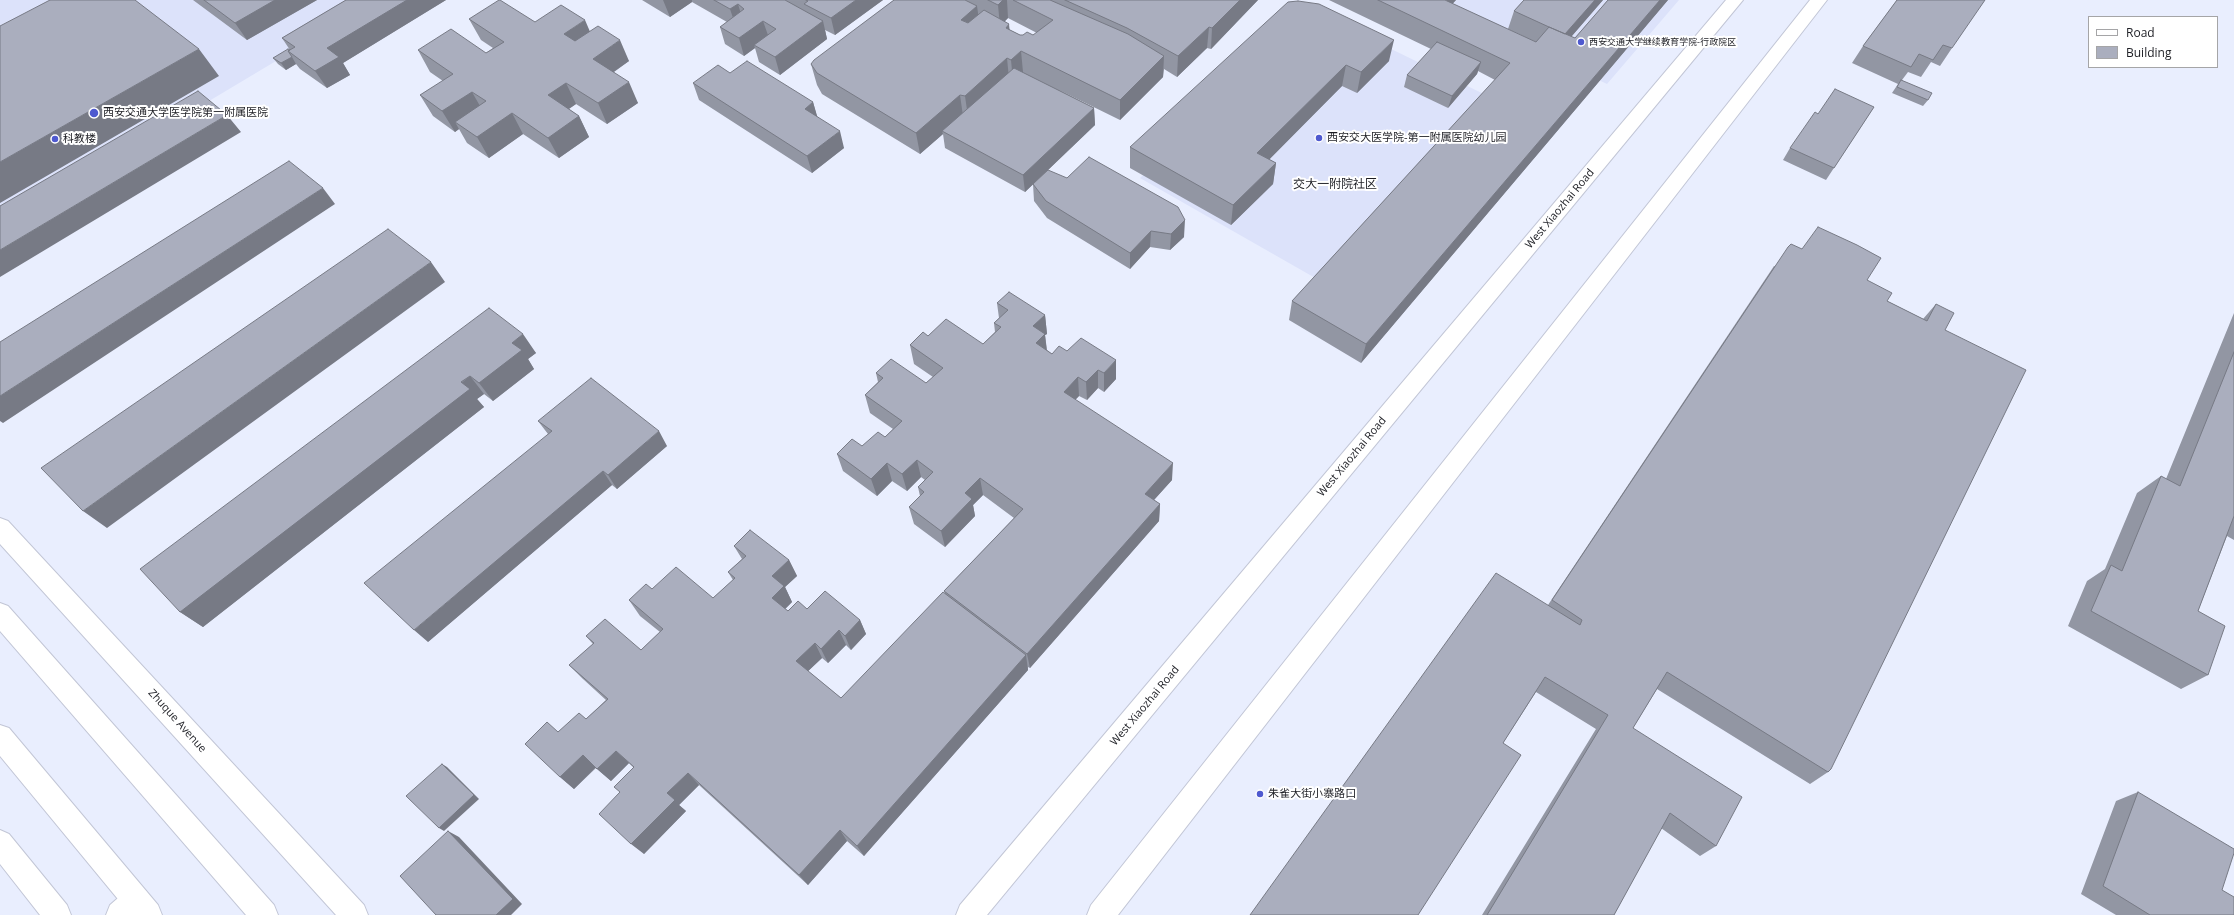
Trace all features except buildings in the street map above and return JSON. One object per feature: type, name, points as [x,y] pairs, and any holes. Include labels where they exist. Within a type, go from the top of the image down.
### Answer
[{"type":"main road","name":"West Xiaozhai Road","points":[[970,915],[1735,0]]},
{"type":"main road","points":[[1101,915],[1819,0]]},
{"type":"main road","name":"Zhuque Avenue","points":[[0,528],[354,915]]},
{"type":"main road","points":[[0,614],[264,915]]},
{"type":"main road","points":[[0,737],[135,910]]},
{"type":"main road","points":[[0,843],[57,915]]},
{"type":"shaded area","name":"西安交通大学医学院第一附属医院","points":[[0,0],[378,0],[0,226]]},
{"type":"shaded area","name":"西安交通大学继续教育学院-行政院区","points":[[1431,0],[1679,0],[1607,84]]},
{"type":"shaded area","name":"西安交大医学院-第一附属医院幼儿园","points":[[1317,13],[1492,98],[1324,283],[1140,178]]},
{"type":"place","name":"西安交通大学继续教育学院-行政院区","points":[[1581,42]]},
{"type":"place","name":"西安交通大学医学院第一附属医院","points":[[94,113]]},
{"type":"place","name":"西安交大医学院-第一附属医院幼儿园","points":[[1319,138]]},
{"type":"place","name":"科教楼","points":[[55,139]]},
{"type":"place","name":"朱雀大街小寨路口","points":[[1260,794]]},
{"type":"district","name":"交大一附院社区","points":[[1335,185]]}]
